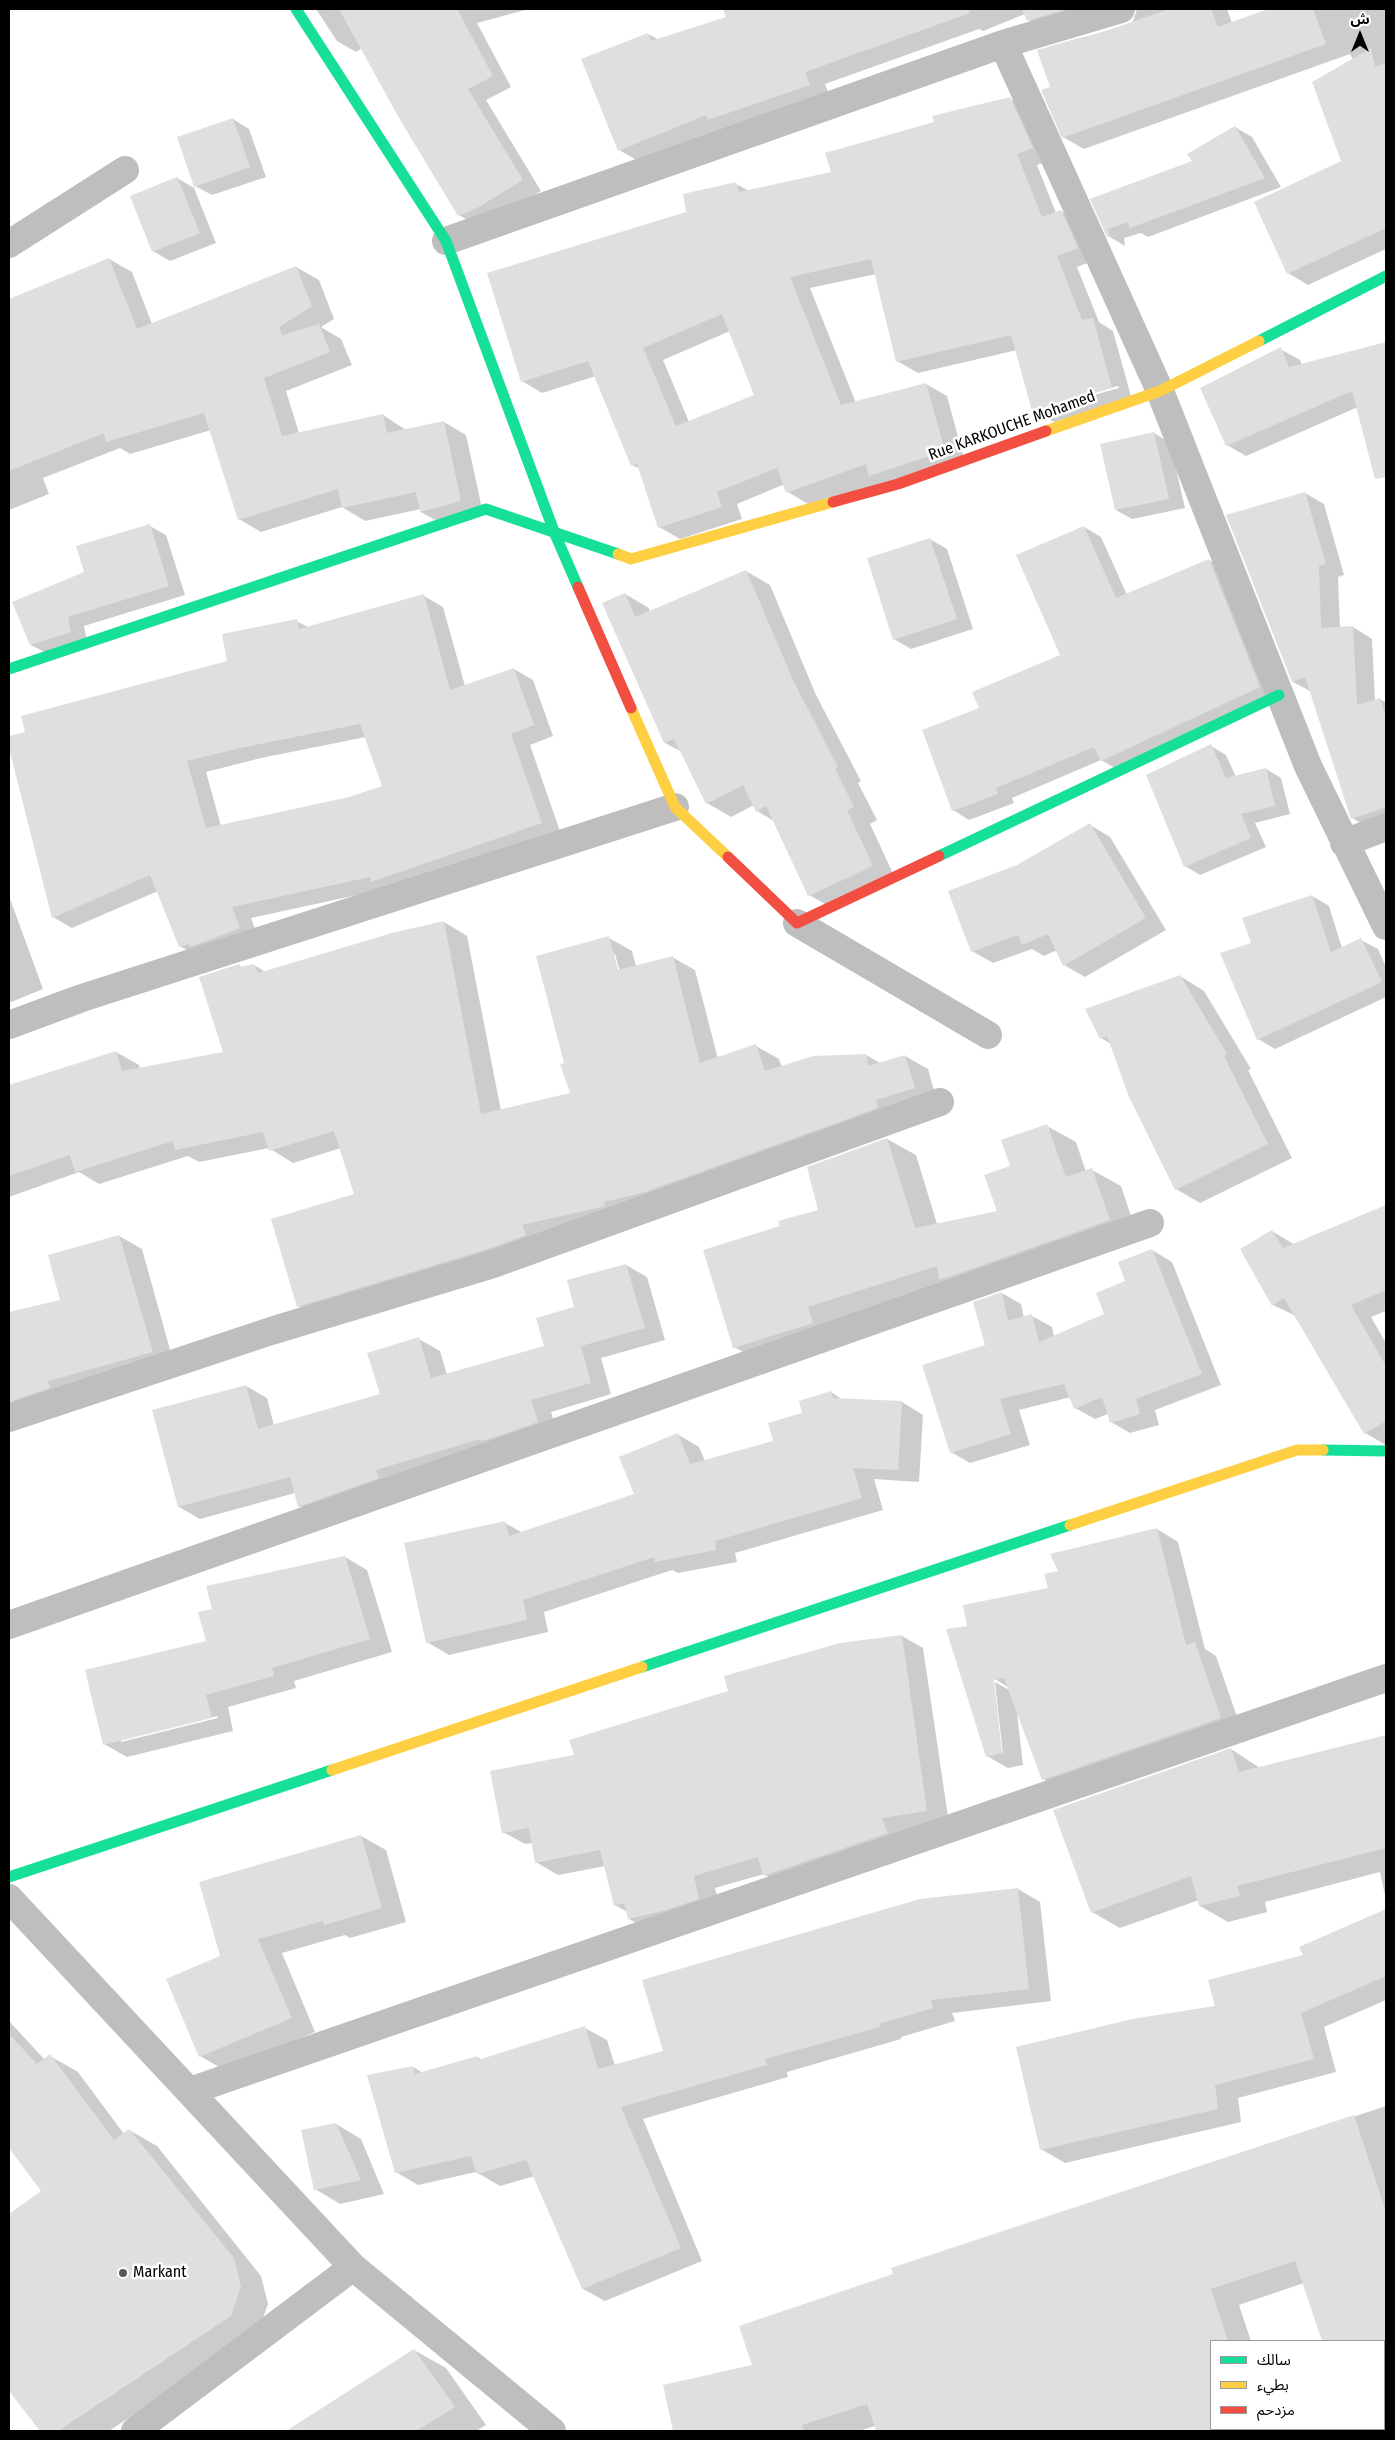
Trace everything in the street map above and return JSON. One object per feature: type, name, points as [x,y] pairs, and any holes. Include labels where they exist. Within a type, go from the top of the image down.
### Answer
[{"type":"street","points":[[296,9],[446,241],[555,534],[675,807],[797,923],[988,1035]]},
{"type":"street","points":[[446,241],[1003,44],[1121,9]]},
{"type":"street","points":[[1003,44],[1160,390],[1278,695],[1308,766],[1386,926]]},
{"type":"street","points":[[9,244],[125,170]]},
{"type":"street","name":"Rue KARKOUCHE Mohamed","points":[[555,534],[631,559],[898,484],[1160,390],[1386,276]]},
{"type":"street","points":[[9,669],[486,509],[555,534]]},
{"type":"street","points":[[797,923],[1278,695]]},
{"type":"street","points":[[9,1025],[82,998],[675,807]]},
{"type":"street","points":[[1344,843],[1386,827]]},
{"type":"street","points":[[9,1418],[271,1331],[493,1264],[940,1102]]},
{"type":"street","points":[[9,1625],[1150,1223]]},
{"type":"street","points":[[9,1876],[1298,1450],[1386,1451]]},
{"type":"street","points":[[190,2091],[1386,1678]]},
{"type":"street","points":[[9,1898],[353,2267],[552,2431]]},
{"type":"street","points":[[135,2431],[353,2267]]},
{"type":"building","points":[[339,9],[457,9],[493,76],[468,89],[523,180],[477,208],[458,216],[399,118]]},
{"type":"building","points":[[723,9],[969,9],[970,13],[805,72],[810,85],[708,120],[706,115],[618,151],[581,59],[648,33],[651,41],[726,17]]},
{"type":"building","points":[[1022,9],[1067,9],[1027,21]]},
{"type":"building","points":[[1169,9],[1211,9],[1218,27],[1268,9],[1313,9],[1326,44],[1062,138],[1041,90],[1050,87],[1037,50],[1082,37],[1083,39]]},
{"type":"building","points":[[1371,48],[1375,67],[1386,63],[1386,228],[1287,274],[1254,202],[1341,161],[1312,82]]},
{"type":"building","points":[[1010,97],[1033,148],[1017,154],[1042,217],[1061,210],[1078,248],[1057,256],[1082,320],[1093,318],[1112,388],[1032,411],[1011,335],[896,362],[871,259],[790,277],[841,405],[926,383],[945,451],[869,476],[866,464],[786,493],[777,468],[717,492],[722,507],[658,528],[637,464],[631,466],[588,361],[521,382],[487,273],[686,212],[683,194],[736,182],[739,192],[831,172],[825,153],[934,122],[932,116]],"holes":[[[722,314],[754,395],[676,426],[643,348]]]},
{"type":"building","points":[[233,118],[250,167],[194,187],[177,137]]},
{"type":"building","points":[[1235,126],[1265,178],[1130,228],[1128,222],[1108,229],[1110,236],[1107,237],[1090,199],[1192,161],[1187,154]]},
{"type":"building","points":[[177,177],[200,233],[152,252],[130,196]]},
{"type":"building","points":[[109,258],[137,329],[296,266],[312,306],[279,327],[282,335],[319,324],[330,352],[264,378],[282,436],[383,414],[387,433],[444,421],[461,501],[420,512],[416,492],[342,508],[338,489],[238,520],[204,413],[106,442],[104,433],[9,471],[9,299]]},
{"type":"building","points":[[1386,342],[1386,477],[1375,479],[1352,391],[1226,446],[1200,388],[1281,347],[1289,367]]},
{"type":"building","points":[[1154,432],[1169,499],[1115,510],[1100,444]]},
{"type":"building","points":[[1305,492],[1326,564],[1319,566],[1321,628],[1353,626],[1357,705],[1380,698],[1386,717],[1386,807],[1351,819],[1305,677],[1292,682],[1226,515]]},
{"type":"building","points":[[150,524],[169,586],[68,617],[71,632],[30,645],[12,602],[84,572],[76,546]]},
{"type":"building","points":[[1084,526],[1116,598],[1209,559],[1260,687],[1101,761],[1094,747],[996,788],[998,794],[952,811],[922,730],[979,708],[972,692],[1060,655],[1016,555]]},
{"type":"building","points":[[930,538],[957,619],[893,640],[867,558]]},
{"type":"building","points":[[746,570],[793,680],[838,767],[835,769],[854,807],[847,810],[873,866],[808,896],[766,806],[756,812],[743,785],[706,804],[674,739],[664,743],[602,603],[625,593],[635,617]]},
{"type":"building","points":[[424,594],[450,690],[514,668],[534,725],[511,734],[542,823],[371,882],[370,877],[232,907],[240,928],[190,947],[189,944],[179,947],[150,875],[52,918],[9,748],[9,736],[25,732],[21,716],[227,661],[222,634],[297,619],[299,629]],"holes":[[[360,724],[382,786],[349,797],[206,828],[187,761],[240,748]]]},
{"type":"building","points":[[1211,744],[1226,778],[1266,768],[1275,806],[1241,814],[1251,838],[1184,867],[1146,775]]},
{"type":"building","points":[[1090,823],[1146,918],[1063,966],[1048,934],[1022,945],[1018,935],[971,952],[948,891],[1017,865]]},
{"type":"building","points":[[1312,895],[1331,952],[1361,938],[1382,982],[1257,1040],[1220,953],[1251,943],[1242,918]]},
{"type":"building","points":[[444,921],[481,1114],[570,1093],[560,1064],[564,1063],[536,956],[609,936],[618,970],[673,956],[700,1063],[756,1044],[765,1071],[813,1056],[867,1054],[868,1066],[905,1055],[915,1088],[876,1100],[878,1108],[645,1192],[604,1202],[605,1206],[522,1225],[526,1235],[488,1249],[297,1307],[271,1219],[354,1194],[334,1131],[269,1151],[263,1132],[175,1150],[173,1141],[75,1172],[70,1155],[9,1176],[9,1085],[116,1051],[122,1071],[223,1052],[199,977],[239,964],[240,967],[254,964],[258,973],[392,933]]},
{"type":"building","points":[[1180,975],[1227,1054],[1224,1056],[1268,1144],[1175,1190],[1129,1097],[1107,1036],[1100,1039],[1085,1009]]},
{"type":"building","points":[[1047,1124],[1066,1177],[1092,1168],[1110,1220],[949,1277],[939,1279],[937,1266],[808,1307],[813,1323],[733,1348],[703,1250],[780,1226],[778,1221],[818,1210],[807,1167],[887,1138],[915,1228],[997,1211],[984,1175],[1010,1166],[1001,1140]]},
{"type":"building","points":[[1386,1205],[1386,1290],[1351,1305],[1386,1366],[1386,1421],[1364,1434],[1284,1298],[1272,1306],[1240,1249],[1272,1230],[1283,1248]]},
{"type":"building","points":[[119,1235],[153,1352],[48,1381],[50,1388],[9,1402],[9,1312],[60,1300],[48,1255]]},
{"type":"building","points":[[1152,1249],[1202,1374],[1136,1399],[1140,1414],[1110,1423],[1102,1397],[1074,1409],[1064,1384],[1000,1399],[1011,1434],[950,1453],[922,1365],[985,1345],[973,1302],[1002,1292],[1008,1321],[1032,1314],[1039,1342],[1104,1314],[1096,1293],[1125,1281],[1118,1262]]},
{"type":"building","points":[[626,1264],[645,1328],[581,1346],[591,1383],[531,1400],[538,1422],[495,1437],[481,1441],[480,1439],[376,1470],[379,1478],[298,1507],[290,1477],[178,1507],[152,1410],[246,1385],[258,1429],[380,1394],[367,1353],[419,1337],[431,1378],[544,1346],[536,1318],[574,1307],[567,1280]]},
{"type":"building","points":[[831,1391],[833,1398],[902,1401],[898,1470],[853,1468],[862,1498],[715,1541],[716,1550],[655,1562],[654,1557],[523,1600],[527,1620],[426,1643],[404,1543],[505,1521],[509,1536],[634,1494],[619,1457],[678,1433],[690,1464],[773,1441],[768,1423],[802,1413],[799,1401]]},
{"type":"building","points":[[1157,1528],[1186,1645],[1195,1642],[1221,1718],[1042,1780],[1004,1678],[994,1680],[1002,1753],[986,1757],[946,1629],[967,1626],[963,1605],[1048,1588],[1044,1574],[1058,1571],[1050,1554]]},
{"type":"building","points":[[345,1556],[370,1639],[272,1668],[274,1676],[206,1695],[212,1718],[103,1745],[85,1670],[206,1641],[198,1612],[212,1609],[206,1586]]},
{"type":"building","points":[[902,1635],[927,1811],[882,1818],[888,1833],[763,1876],[758,1857],[694,1876],[699,1899],[663,1911],[628,1919],[624,1903],[614,1906],[600,1850],[535,1863],[529,1828],[502,1833],[490,1771],[574,1755],[569,1740],[728,1691],[724,1676],[840,1643]]},
{"type":"building","points":[[1386,1735],[1386,1848],[1237,1886],[1240,1896],[1199,1906],[1191,1876],[1091,1913],[1053,1810],[1231,1748],[1239,1772]]},
{"type":"building","points":[[361,1835],[382,1908],[324,1925],[323,1921],[258,1939],[292,2018],[199,2057],[166,1979],[220,1956],[199,1882]]},
{"type":"building","points":[[1018,1888],[1029,1989],[931,2000],[933,2008],[879,2024],[880,2027],[765,2059],[767,2065],[621,2107],[681,2248],[582,2289],[526,2160],[477,2174],[471,2156],[395,2173],[367,2075],[413,2066],[415,2074],[477,2056],[478,2060],[585,2026],[598,2069],[663,2051],[642,1980],[920,1899]]},
{"type":"building","points":[[1386,1909],[1386,1976],[1301,2013],[1314,2059],[1215,2085],[1218,2109],[1040,2150],[1016,2047],[1132,2019],[1215,2006],[1208,1980],[1303,1955],[1299,1947]]},
{"type":"building","name":"Markant","points":[[9,2034],[37,2064],[50,2054],[114,2140],[129,2129],[234,2258],[241,2287],[231,2316],[58,2431],[40,2431],[9,2391],[9,2214],[41,2191],[9,2148]]},
{"type":"building","points":[[1354,2115],[1386,2212],[1386,2341],[1322,2340],[1295,2261],[1211,2289],[1228,2340],[1210,2340],[1211,2431],[876,2431],[867,2404],[802,2425],[804,2431],[673,2431],[663,2385],[752,2365],[739,2326],[893,2274],[891,2268]]},
{"type":"building","points":[[336,2123],[361,2180],[314,2190],[301,2130]]},
{"type":"building","points":[[414,2349],[455,2407],[416,2431],[286,2431]]},
{"type":"traffic: fast","points":[[296,9],[446,241],[555,534],[578,587]]},
{"type":"traffic: fast","points":[[1259,341],[1386,276]]},
{"type":"traffic: fast","points":[[9,669],[486,509],[618,554]]},
{"type":"traffic: fast","points":[[939,856],[1279,695]]},
{"type":"traffic: fast","points":[[1323,1450],[1386,1451]]},
{"type":"traffic: fast","points":[[642,1667],[1070,1525]]},
{"type":"traffic: fast","points":[[9,1877],[332,1770]]},
{"type":"traffic: slow","points":[[1046,431],[1160,391],[1259,341]]},
{"type":"traffic: slow","points":[[618,554],[631,559],[833,502]]},
{"type":"traffic: slow","points":[[631,708],[675,807],[728,857]]},
{"type":"traffic: slow","points":[[1070,1525],[1297,1450],[1323,1450]]},
{"type":"traffic: slow","points":[[332,1770],[642,1667]]},
{"type":"traffic: jam","points":[[833,502],[898,484],[1046,431]]},
{"type":"traffic: jam","points":[[578,587],[631,708]]},
{"type":"traffic: jam","points":[[728,857],[797,923],[939,856]]},
{"type":"place","name":"Markant","points":[[123,2273]]}]
